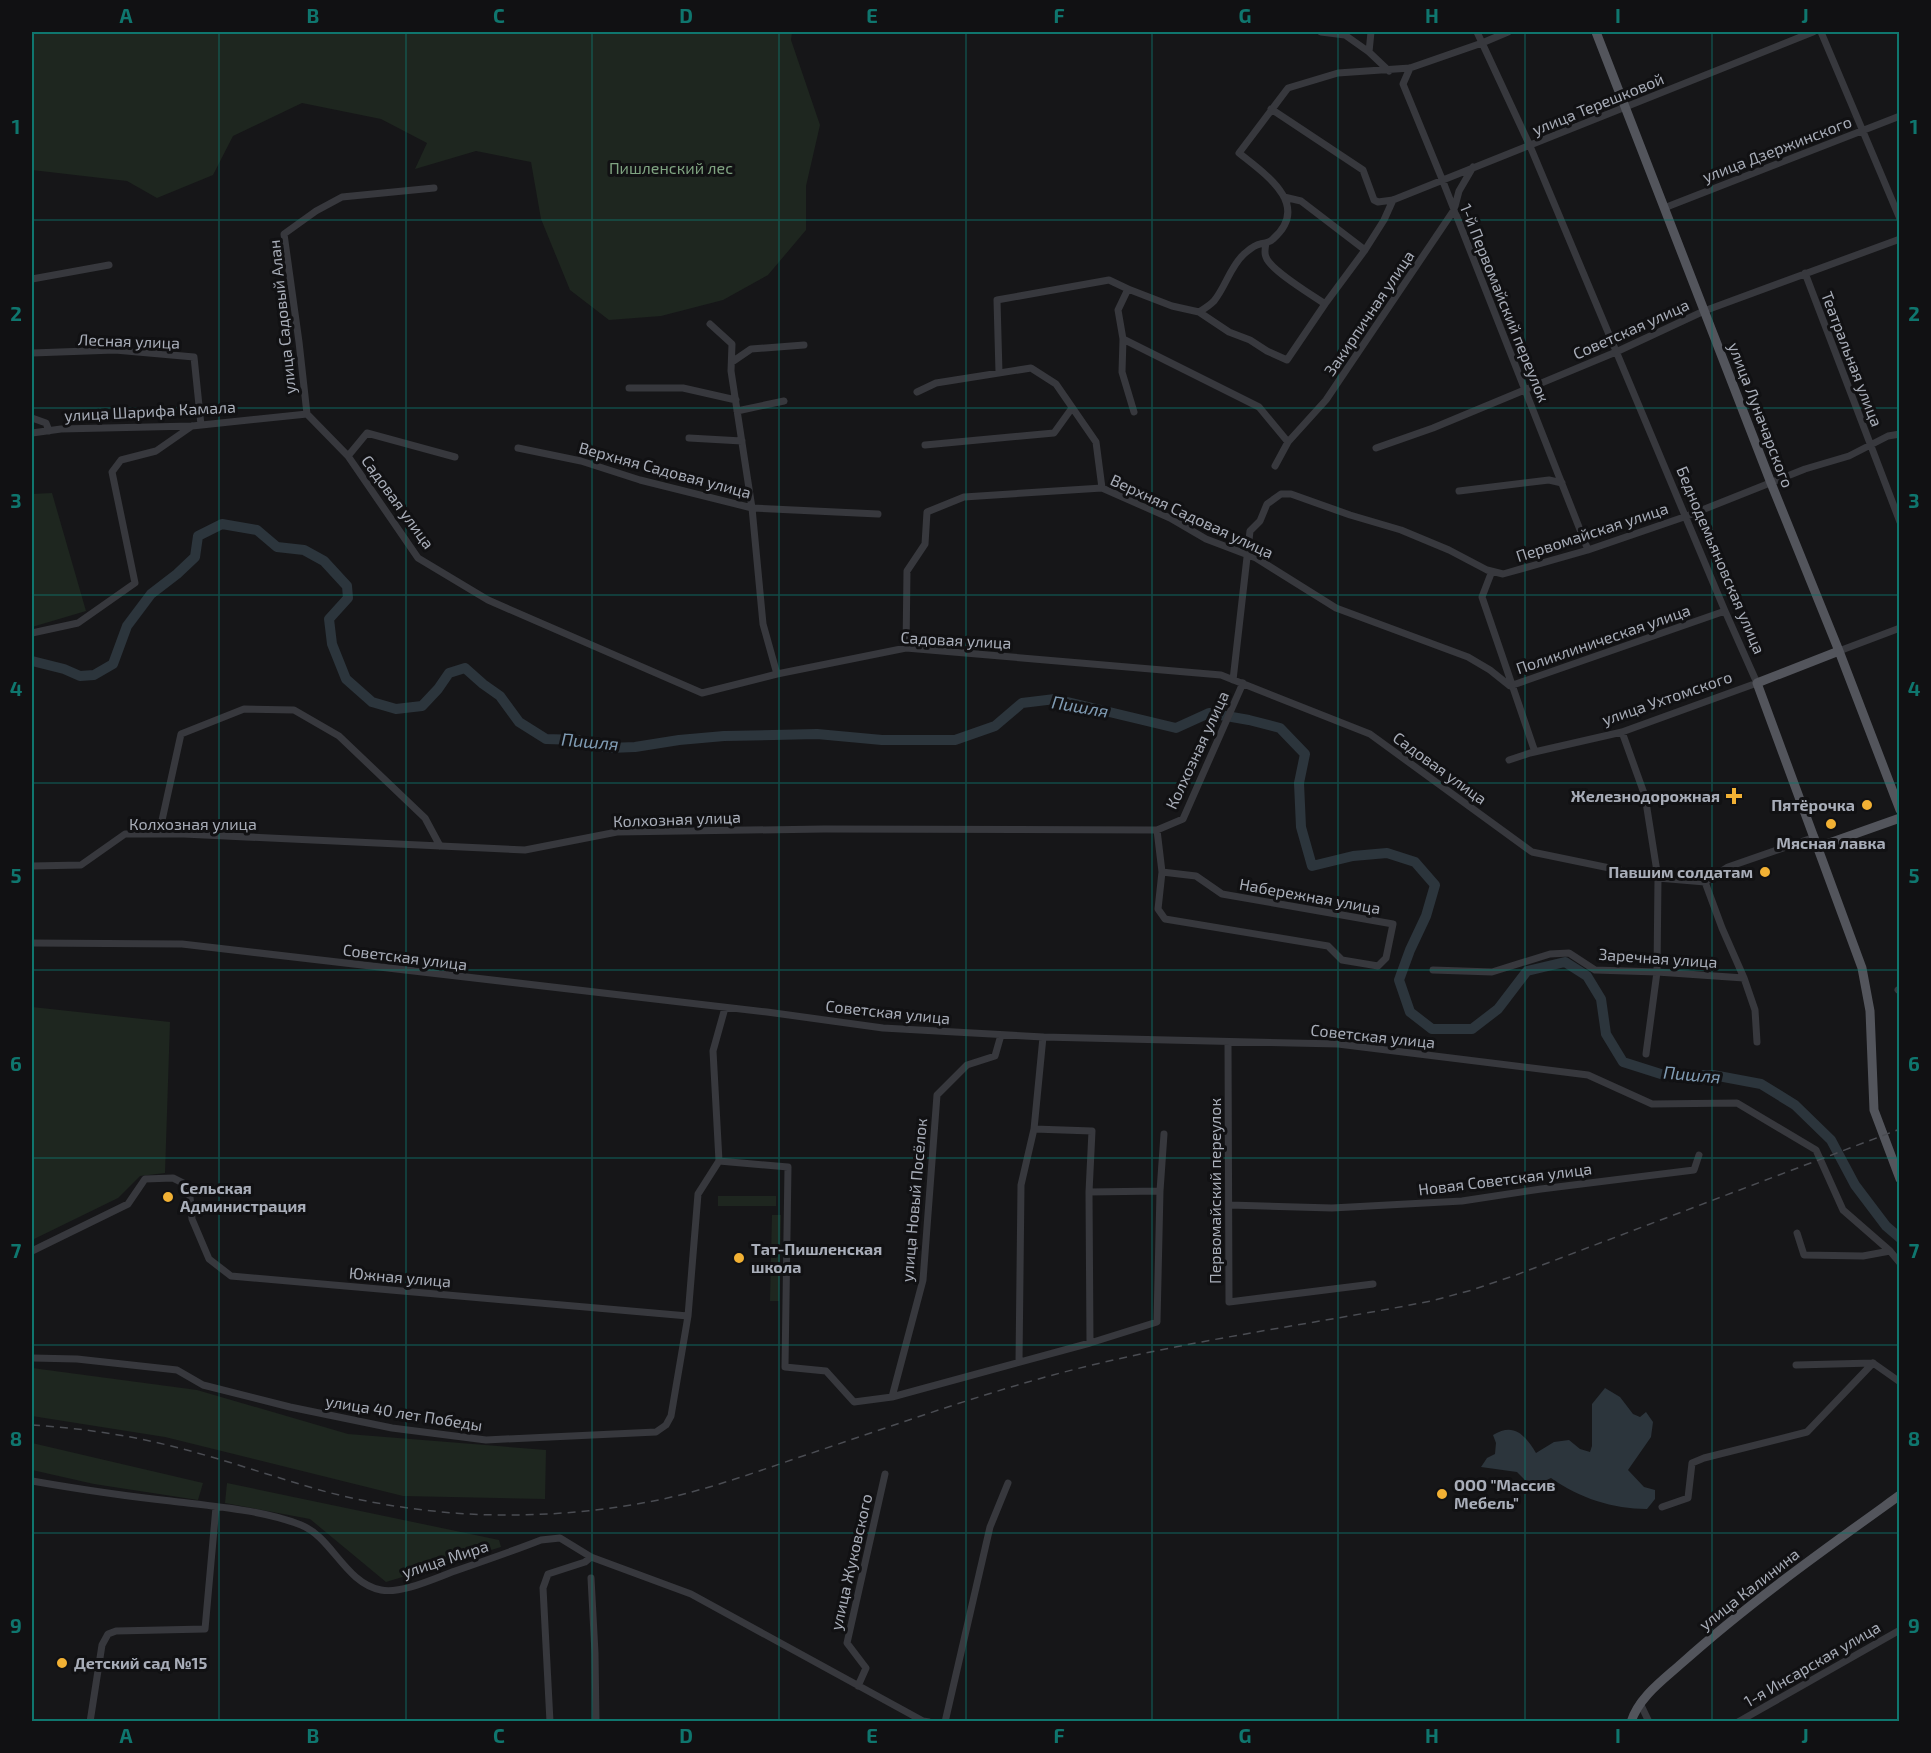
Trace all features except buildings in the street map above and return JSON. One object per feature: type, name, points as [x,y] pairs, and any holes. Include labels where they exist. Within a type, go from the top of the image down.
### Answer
[{"type":"main road","name":"улица Луначарского","points":[[1596,32],[1899,810]]},
{"type":"main road","name":"улица Ухтомского","points":[[1757,683],[1839,651]]},
{"type":"main road","name":"Беднодемьяновская улица","points":[[1757,683],[1862,968],[1870,1011],[1872,1083],[1876,1118],[1899,1179]]},
{"type":"main road","points":[[1818,848],[1899,818]]},
{"type":"main road","name":"улица Калинина","points":[[1631,1722],[1640,1703],[1705,1643],[1793,1572],[1899,1495]]},
{"type":"street","points":[[1321,32],[1345,35],[1369,51],[1389,71]]},
{"type":"street","points":[[1369,51],[1371,32]]},
{"type":"street","name":"Беднодемьяновская улица","points":[[1477,32],[1530,146],[1757,683]]},
{"type":"street","points":[[1199,312],[1220,292],[1230,272],[1243,255],[1259,244],[1273,240],[1289,217],[1284,197],[1269,178],[1239,153],[1288,88],[1338,73],[1410,68],[1508,32]]},
{"type":"street","name":"улица Терешковой","points":[[1394,200],[1813,32]]},
{"type":"street","points":[[1821,32],[1899,219]]},
{"type":"street","name":"1-й Первомайский переулок","points":[[1410,68],[1403,84],[1588,550]]},
{"type":"street","points":[[1271,109],[1363,170],[1374,200],[1378,202],[1394,200]]},
{"type":"street","name":"улица Дзержинского","points":[[1664,208],[1899,116]]},
{"type":"street","name":"Закирпичная улица","points":[[1275,466],[1288,442],[1326,399],[1454,210],[1459,191],[1473,167]]},
{"type":"street","name":"улица Садовый Алан","points":[[307,414],[284,234],[316,211],[342,197],[434,188]]},
{"type":"street","points":[[1284,197],[1301,201],[1365,250]]},
{"type":"street","points":[[999,373],[997,300],[1109,280],[1172,306],[1199,312],[1229,332],[1250,340],[1287,360],[1365,250],[1394,200]]},
{"type":"street","name":"Советская улица","points":[[1376,448],[1433,428],[1616,352],[1704,310],[1899,239]]},
{"type":"street","points":[[1266,243],[1266,259],[1273,268],[1325,304]]},
{"type":"street","points":[[32,279],[109,265]]},
{"type":"street","name":"Театральная улица","points":[[1805,273],[1899,522]]},
{"type":"street","points":[[1128,289],[1118,310],[1123,339],[1122,372],[1134,412]]},
{"type":"street","points":[[710,324],[732,344],[737,411],[752,508],[763,624],[777,674]]},
{"type":"street","points":[[1123,339],[1260,407],[1288,442]]},
{"type":"street","points":[[732,362],[751,349],[804,345]]},
{"type":"street","name":"Лесная улица","points":[[32,353],[115,350],[194,357],[201,425]]},
{"type":"street","points":[[917,392],[936,383],[1031,368],[1056,384],[1096,442],[1102,488]]},
{"type":"street","points":[[629,388],[683,388],[736,400]]},
{"type":"street","points":[[737,411],[784,401]]},
{"type":"street","points":[[925,445],[1054,433],[1072,408]]},
{"type":"street","name":"улица Шарифа Камала","points":[[32,434],[61,429],[192,426],[307,414]]},
{"type":"street","name":"Садовая улица","points":[[307,414],[348,456],[418,558],[488,600],[702,693],[777,674],[906,648],[1221,675],[1370,734],[1532,852],[1658,878],[1705,882]]},
{"type":"street","points":[[32,418],[46,423],[49,430]]},
{"type":"street","points":[[32,633],[78,623],[135,582],[112,472],[121,460],[156,451],[192,426]]},
{"type":"street","points":[[348,456],[368,434],[455,457]]},
{"type":"street","name":"Первомайская улица","points":[[1492,571],[1503,574],[1588,550],[1687,516],[1805,469],[1849,456],[1888,436],[1899,434]]},
{"type":"street","points":[[689,438],[742,441]]},
{"type":"street","name":"Верхняя Садовая улица","points":[[518,448],[581,461],[640,480],[752,508],[878,514]]},
{"type":"street","points":[[1459,491],[1549,480],[1563,483]]},
{"type":"street","name":"Верхняя Садовая улица","points":[[906,648],[908,571],[925,544],[927,512],[964,497],[1102,488],[1170,518],[1206,539],[1248,554],[1298,583]]},
{"type":"street","points":[[1233,680],[1250,531],[1260,521],[1267,504],[1281,494],[1291,494],[1401,530],[1492,571],[1482,597],[1535,752]]},
{"type":"street","name":"Поликлиническая улица","points":[[1298,583],[1336,608],[1468,657],[1490,670],[1510,686],[1725,611]]},
{"type":"street","name":"улица Ухтомского","points":[[1839,651],[1899,628]]},
{"type":"street","name":"Колхозная улица","points":[[32,866],[81,865],[125,834],[525,850],[618,832],[1157,830],[1183,819],[1243,683]]},
{"type":"street","name":"улица Ухтомского","points":[[1509,760],[1622,732],[1757,683]]},
{"type":"street","points":[[159,834],[181,734],[244,709],[294,710],[339,736],[425,818],[440,846]]},
{"type":"street","points":[[1622,732],[1646,796],[1658,878],[1657,972],[1646,1054]]},
{"type":"street","points":[[1157,830],[1162,872]]},
{"type":"street","points":[[1757,1042],[1755,1010],[1705,882],[1728,867],[1815,837]]},
{"type":"street","name":"Набережная улица","points":[[1162,872],[1196,876],[1222,894],[1393,924],[1386,958],[1378,966],[1342,960],[1328,946],[1165,919],[1158,909],[1162,872]]},
{"type":"street","name":"Советская улица","points":[[32,943],[182,944],[767,1012],[883,1028],[1043,1037],[1350,1045],[1588,1075],[1652,1104],[1737,1103],[1816,1150],[1843,1210],[1890,1251]]},
{"type":"street","name":"Заречная улица","points":[[1433,970],[1492,972],[1550,954],[1569,953],[1594,970],[1744,978]]},
{"type":"street","points":[[725,1008],[713,1051],[719,1161],[788,1167],[785,1366],[826,1371],[854,1402],[892,1397],[1090,1343],[1157,1322],[1160,1191],[1164,1134]]},
{"type":"street","name":"улица Новый Посёлок","points":[[892,1397],[923,1280],[937,1095],[967,1065],[995,1056],[1001,1035]]},
{"type":"street","points":[[1019,1362],[1021,1185],[1034,1129],[1043,1037]]},
{"type":"street","name":"Первомайский переулок","points":[[1228,1042],[1229,1302],[1373,1284]]},
{"type":"street","points":[[1034,1129],[1092,1131],[1089,1192],[1090,1343]]},
{"type":"street","name":"Новая Советская улица","points":[[1229,1205],[1332,1208],[1462,1202],[1541,1189],[1694,1170],[1699,1155]]},
{"type":"street","name":"улица 40 лет Победы","points":[[32,1358],[76,1359],[177,1370],[203,1385],[290,1407],[392,1428],[486,1440],[656,1432],[666,1425],[671,1416],[688,1316],[698,1194],[719,1161]]},
{"type":"street","name":"Южная улица","points":[[32,1251],[129,1204],[145,1179],[172,1178],[189,1186],[192,1219],[209,1259],[231,1276],[688,1316]]},
{"type":"street","points":[[1089,1192],[1160,1191]]},
{"type":"street","points":[[1797,1233],[1804,1255],[1863,1256],[1890,1251],[1899,1263]]},
{"type":"street","points":[[1662,1507],[1688,1498],[1692,1463],[1807,1432],[1873,1363]]},
{"type":"street","points":[[1796,1365],[1873,1363],[1899,1382]]},
{"type":"street","name":"улица Жуковского","points":[[858,1686],[866,1668],[847,1642],[885,1474]]},
{"type":"street","name":"улица Мира","points":[[32,1481],[273,1516],[303,1525],[314,1532],[356,1578],[370,1587],[383,1590],[417,1585],[541,1540],[560,1538],[591,1557],[691,1594],[923,1721],[929,1722]]},
{"type":"street","points":[[945,1722],[990,1527],[1008,1483]]},
{"type":"street","points":[[90,1722],[102,1645],[108,1634],[116,1631],[205,1629],[216,1507]]},
{"type":"street","points":[[550,1722],[543,1588],[548,1574],[585,1562],[591,1557]]},
{"type":"street","points":[[591,1578],[596,1722]]},
{"type":"street","name":"1-я Инсарская улица","points":[[1738,1722],[1899,1630]]},
{"type":"street","points":[[1640,1703],[1649,1722]]},
{"type":"green space","name":"Пишленский лес","points":[[32,32],[792,32],[791,40],[820,125],[806,186],[806,230],[768,275],[723,300],[661,316],[609,320],[570,290],[541,219],[531,162],[476,151],[415,169],[427,143],[381,119],[302,103],[233,136],[213,175],[157,198],[127,181],[32,170]]},
{"type":"green space","points":[[52,493],[86,611],[32,627],[32,494]]},
{"type":"green space","points":[[32,1007],[170,1022],[165,1173],[140,1176],[118,1198],[32,1240]]},
{"type":"green space","points":[[718,1196],[776,1196],[776,1206],[718,1206]]},
{"type":"green space","points":[[772,1215],[781,1215],[779,1301],[770,1301]]},
{"type":"green space","points":[[32,1368],[197,1390],[348,1434],[546,1450],[545,1499],[403,1496],[165,1437],[32,1416]]},
{"type":"green space","points":[[32,1443],[203,1483],[198,1500],[94,1484],[32,1470]]},
{"type":"green space","points":[[227,1483],[499,1540],[501,1547],[386,1582],[310,1519],[225,1503]]},
{"type":"shaded area","points":[[1605,1388],[1620,1397],[1633,1414],[1640,1417],[1646,1412],[1653,1422],[1651,1437],[1628,1470],[1644,1487],[1655,1490],[1655,1499],[1647,1509],[1622,1507],[1597,1501],[1551,1478],[1538,1484],[1527,1482],[1517,1472],[1481,1467],[1487,1458],[1495,1454],[1496,1443],[1493,1435],[1507,1430],[1518,1432],[1536,1453],[1554,1442],[1569,1440],[1580,1449],[1590,1452],[1592,1404]]},
{"type":"waterway","name":"Пишля","points":[[32,661],[64,669],[80,676],[94,675],[113,664],[127,626],[151,594],[195,557],[198,536],[222,524],[257,530],[277,547],[304,550],[324,561],[347,586],[348,598],[329,619],[332,644],[346,679],[372,702],[396,709],[422,706],[449,673],[465,668],[500,696],[519,722],[546,739],[578,740],[609,748],[724,736],[817,734],[882,740],[955,740],[995,726],[1022,703],[1055,699],[1176,728],[1209,713],[1280,728],[1305,754],[1299,783],[1301,827],[1312,866],[1353,856],[1387,853],[1415,862],[1435,885],[1426,916],[1399,980],[1410,1012],[1432,1029],[1472,1029],[1498,1009],[1527,971],[1565,962],[1587,976],[1601,999],[1606,1034],[1623,1062],[1664,1075],[1713,1075],[1761,1084],[1795,1105],[1831,1140],[1855,1185],[1886,1226],[1900,1238]]},
{"type":"railway","points":[[32,1425],[100,1432],[150,1441],[327,1492],[422,1510],[520,1515],[628,1506],[663,1499],[746,1476],[969,1400],[1077,1369],[1178,1347],[1431,1301],[1472,1290],[1900,1129]]},
{"type":"place","name":"Железнодорожная","points":[[1734,796]]},
{"type":"place","name":"Пятёрочка","points":[[1867,805]]},
{"type":"place","name":"Мясная лавка","points":[[1831,824]]},
{"type":"place","name":"Павшим солдатам","points":[[1765,872]]},
{"type":"place","name":"Сельская Администрация","points":[[168,1197]]},
{"type":"place","name":"Тат-Пишленская школа","points":[[739,1258]]},
{"type":"place","name":"ООО \"Массив Мебель\"","points":[[1442,1494]]},
{"type":"place","name":"Детский сад №15","points":[[62,1663]]}]
